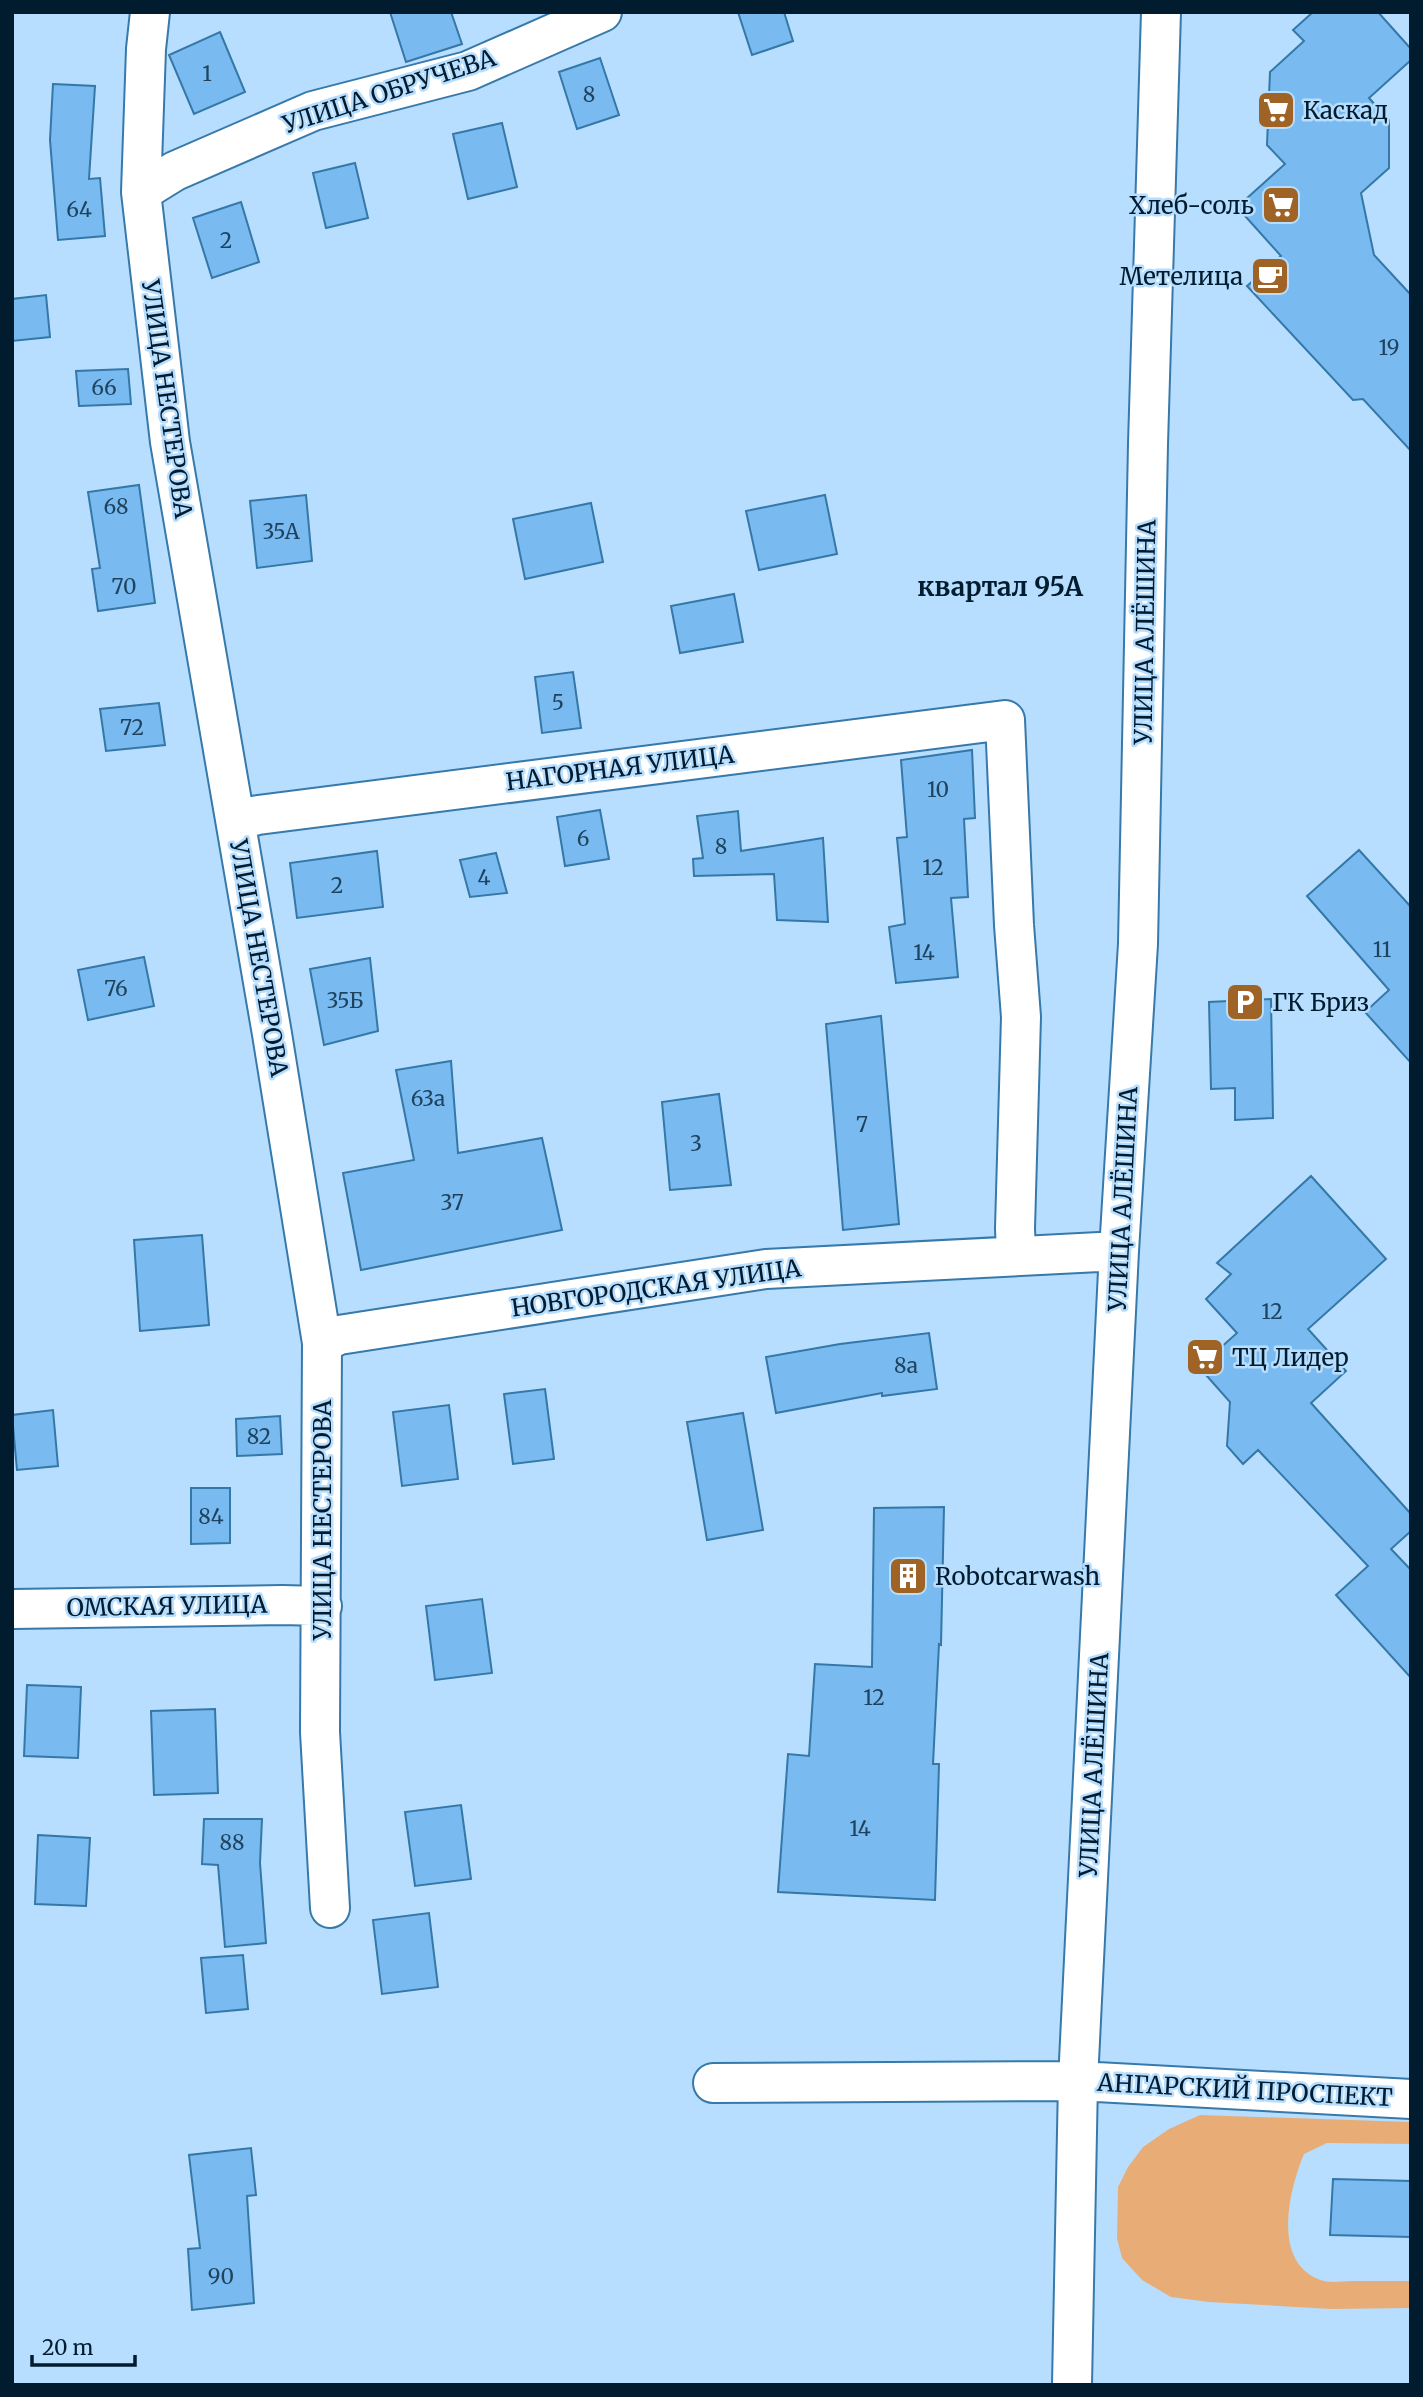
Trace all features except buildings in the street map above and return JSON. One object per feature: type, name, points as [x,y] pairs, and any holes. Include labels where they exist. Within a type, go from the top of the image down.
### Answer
[{"type":"street","name":"УЛИЦА НЕСТЕРОВА","points":[[150,12],[146,49],[141,192],[170,442],[236,820],[322,1343],[320,1732],[330,1908]]},
{"type":"street","name":"УЛИЦА ОБРУЧЕВА","points":[[141,192],[175,170],[313,111],[468,71],[601,12]]},
{"type":"street","name":"УЛИЦА АЛЁШИНА","points":[[1072,2385],[1078,2081],[1119,1251],[1138,944],[1148,444],[1161,12]]},
{"type":"street","name":"НАГОРНАЯ УЛИЦА","points":[[236,820],[258,814],[1005,720],[1021,1017],[1016,1255]]},
{"type":"street","name":"НОВГОРОДСКАЯ УЛИЦА","points":[[322,1343],[339,1335],[766,1269],[1119,1251]]},
{"type":"street","name":"ОМСКАЯ УЛИЦА","points":[[12,1609],[322,1606]]},
{"type":"street","name":"АНГАРСКИЙ ПРОСПЕКТ","points":[[713,2083],[1078,2081],[1411,2099]]},
{"type":"shaded area","points":[[1200,2115],[1411,2122],[1411,2144],[1327,2143],[1304,2154],[1293,2188],[1288,2226],[1290,2244],[1296,2260],[1307,2273],[1330,2282],[1411,2281],[1411,2308],[1331,2309],[1209,2302],[1171,2297],[1142,2280],[1122,2258],[1117,2238],[1118,2187],[1128,2167],[1143,2147],[1169,2129]]},
{"type":"place","name":"Каскад","points":[[1276,110]]},
{"type":"place","name":"Хлеб-соль","points":[[1281,205]]},
{"type":"place","name":"Метелица","points":[[1270,276]]},
{"type":"place","name":"ГК Бриз","points":[[1245,1002]]},
{"type":"place","name":"ТЦ Лидер","points":[[1205,1357]]},
{"type":"place","name":"Robotcarwash","points":[[908,1576]]},
{"type":"district","name":"квартал 95А","points":[[1000,586]]}]
